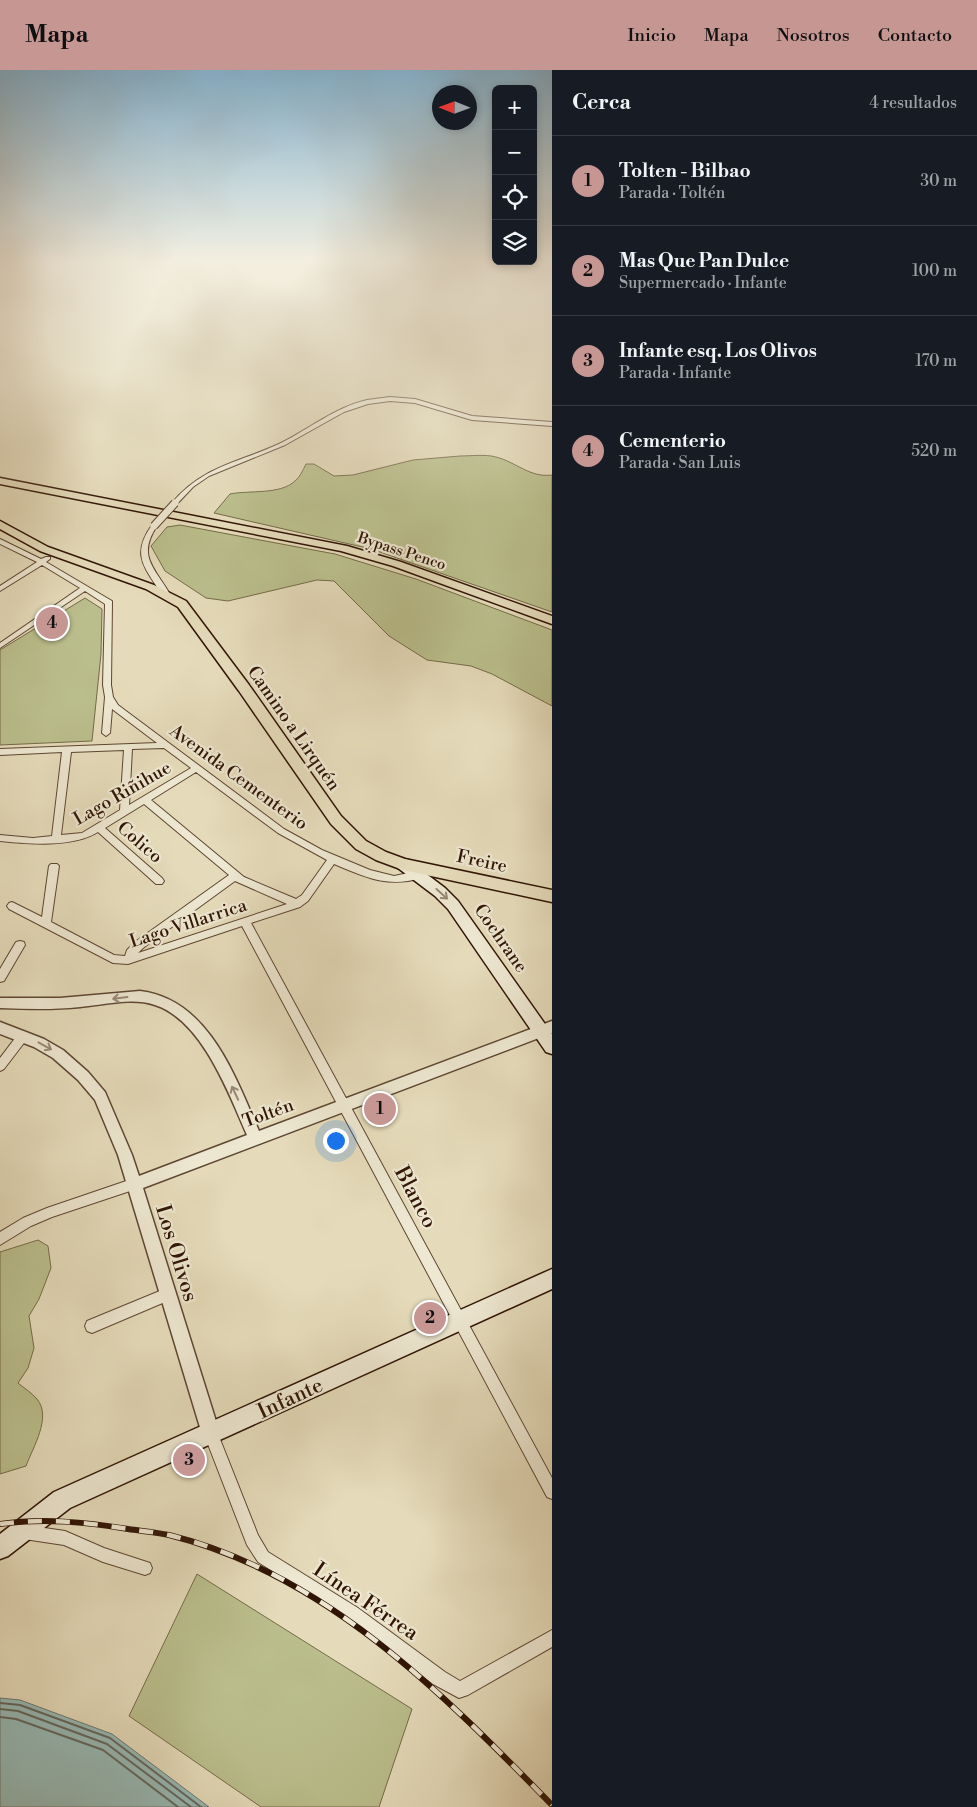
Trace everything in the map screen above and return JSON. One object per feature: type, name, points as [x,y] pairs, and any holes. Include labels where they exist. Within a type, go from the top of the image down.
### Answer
[{"type":"main road","name":"Bypass Penco","points":[[0,480],[210,523],[315,541],[367,554],[552,620]]},
{"type":"main road","name":"Camino a Lirquén","points":[[0,524],[44,549],[139,582],[182,604],[343,829],[372,852],[403,864]]},
{"type":"main road","name":"Camino a Lirquén","points":[[0,532],[44,560],[140,590],[167,596]]},
{"type":"main road","name":"Cochrane","points":[[403,864],[440,892],[459,912],[547,1029],[552,1047]]},
{"type":"main road","name":"Freire","points":[[403,864],[552,896]]},
{"type":"main road","name":"Infante","points":[[0,1548],[62,1500],[552,1279]]},
{"type":"street","points":[[167,596],[144,556],[144,542],[154,526],[191,486],[207,475],[283,444],[342,411],[368,402],[408,400],[428,403],[472,418],[552,424]]},
{"type":"street","points":[[0,541],[44,560],[85,588],[106,598],[110,605],[109,697],[106,733]]},
{"type":"street","points":[[0,589],[44,560]]},
{"type":"street","points":[[0,646],[85,588]]},
{"type":"street","name":"Avenida Cementerio","points":[[109,697],[116,707],[280,831],[333,858],[370,874],[394,879],[418,875]]},
{"type":"street","points":[[0,752],[166,744]]},
{"type":"street","points":[[124,813],[128,746]]},
{"type":"street","points":[[56,840],[67,749]]},
{"type":"street","name":"Lago Riñihue","points":[[0,838],[24,841],[79,838],[99,828],[198,768]]},
{"type":"street","points":[[145,800],[245,883],[297,904]]},
{"type":"street","name":"Colico","points":[[99,828],[159,881]]},
{"type":"street","name":"Lago Villarrica","points":[[12,906],[113,959],[128,960],[297,904],[305,898],[333,858]]},
{"type":"street","points":[[46,923],[54,866]]},
{"type":"street","points":[[128,960],[131,953],[139,945],[235,876]]},
{"type":"street","name":"Blanco","points":[[245,922],[552,1492]]},
{"type":"street","points":[[0,978],[20,944]]},
{"type":"street","points":[[0,1003],[48,1004],[130,997],[153,998],[168,1004],[186,1016],[206,1041],[232,1087],[255,1138]]},
{"type":"street","name":"Los Olivos","points":[[0,1028],[39,1043],[58,1054],[83,1076],[95,1090],[114,1126],[135,1184],[211,1434],[252,1540]]},
{"type":"street","name":"Toltén","points":[[0,1239],[44,1214],[135,1184],[547,1029]]},
{"type":"street","points":[[0,1066],[23,1036]]},
{"type":"street","points":[[92,1326],[167,1294]]},
{"type":"street","points":[[27,1526],[65,1538],[103,1555],[145,1568]]},
{"type":"street","name":"Línea Férrea","points":[[252,1540],[263,1557],[273,1565],[353,1613],[439,1678],[459,1690],[552,1638]]},
{"type":"green space","points":[[460,456],[492,456],[503,459],[530,472],[552,475],[552,612],[371,549],[214,513],[230,494],[273,490],[289,485],[298,478],[306,464],[314,464],[334,476],[353,475],[413,460]]},
{"type":"green space","points":[[180,525],[335,554],[416,579],[552,630],[552,706],[492,674],[471,666],[427,660],[389,636],[334,581],[317,580],[228,601],[206,598],[165,571],[151,546],[167,527]]},
{"type":"green space","points":[[85,598],[102,609],[101,654],[92,741],[0,745],[0,650]]},
{"type":"green space","points":[[38,1240],[48,1246],[51,1268],[39,1299],[29,1316],[34,1348],[28,1368],[18,1383],[37,1399],[43,1414],[42,1423],[37,1441],[26,1466],[0,1474],[0,1252]]},
{"type":"green space","points":[[197,1574],[412,1709],[379,1807],[261,1807],[129,1716]]},
{"type":"water","points":[[0,1698],[20,1700],[112,1734],[209,1807],[0,1807]]},
{"type":"railway","points":[[0,1524],[32,1521],[64,1522],[96,1524],[164,1534],[226,1553],[280,1578],[330,1608],[378,1643],[424,1681],[468,1721],[552,1805]]},
{"type":"place","name":"Cementerio","points":[[52,623]]},
{"type":"place","name":"Tolten - Bilbao","points":[[380,1109]]},
{"type":"place","name":"Mas Que Pan Dulce","points":[[430,1318]]},
{"type":"place","name":"Infante esq. Los Olivos","points":[[189,1460]]}]
